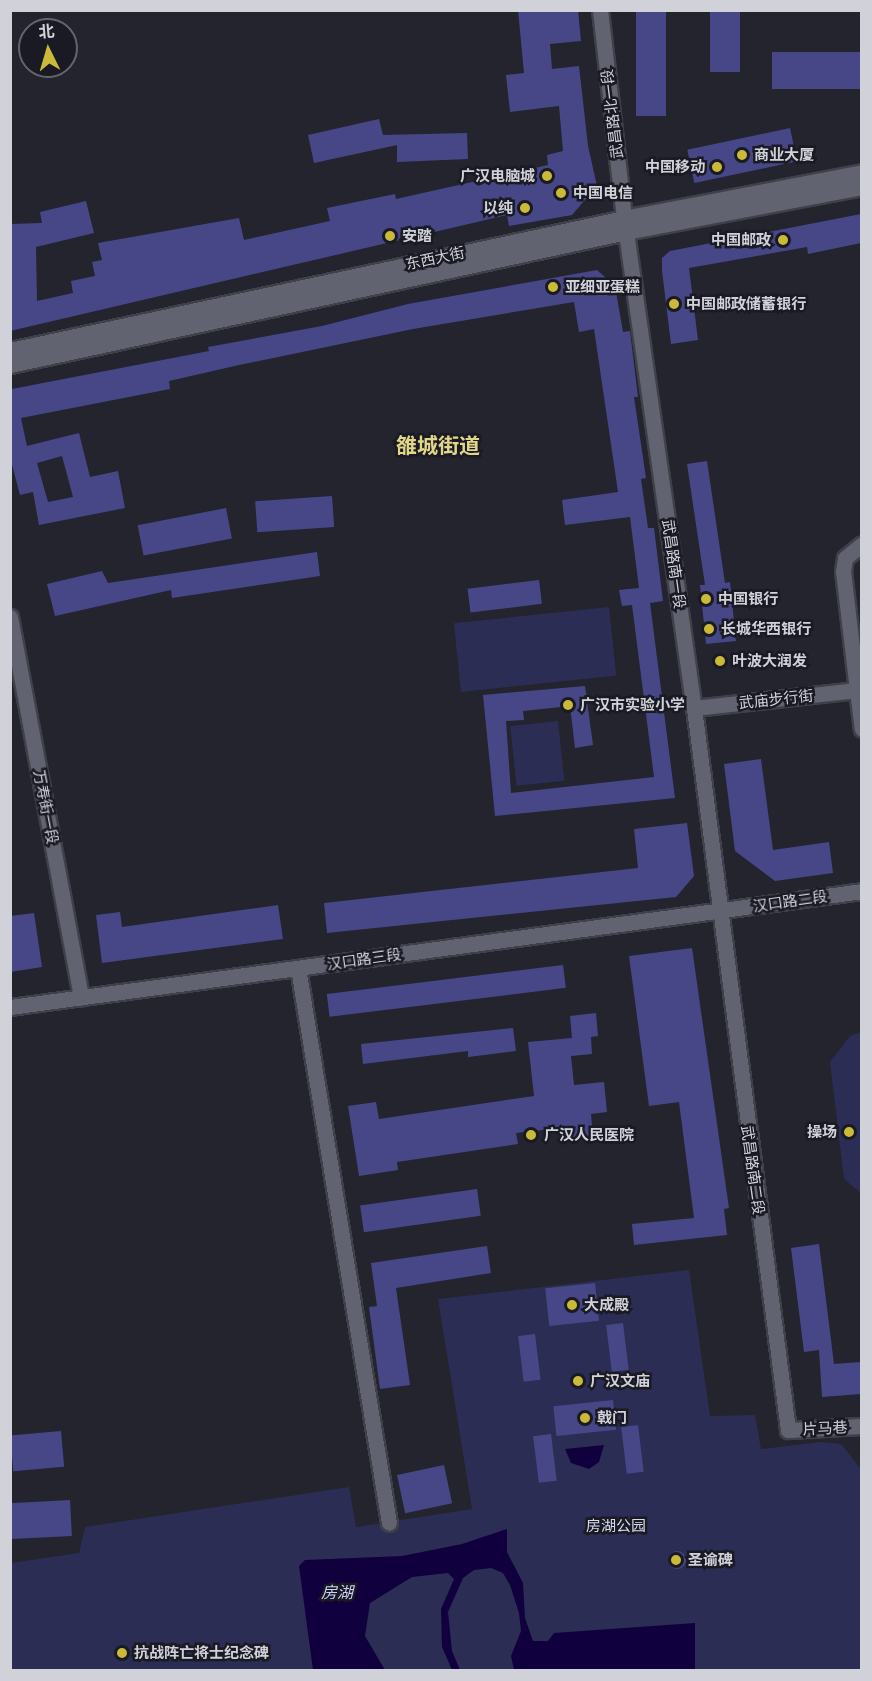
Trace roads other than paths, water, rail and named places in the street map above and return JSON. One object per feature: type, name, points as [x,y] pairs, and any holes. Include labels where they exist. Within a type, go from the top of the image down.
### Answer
[{"type":"street","name":"武昌路北一段","points":[[600,10],[625,225]]},
{"type":"street","name":"东西大街","points":[[10,365],[861,172]]},
{"type":"street","name":"东西大街","points":[[10,350],[625,225],[861,187]]},
{"type":"street","name":"武昌路南一段","points":[[625,225],[694,708],[718,910]]},
{"type":"street","points":[[861,544],[845,558],[843,572],[861,729]]},
{"type":"street","name":"万寿街一段","points":[[10,617],[15,662],[81,997]]},
{"type":"street","name":"武庙步行街","points":[[694,708],[857,690]]},
{"type":"street","name":"汉口路二段","points":[[718,910],[861,891]]},
{"type":"street","name":"汉口路三段","points":[[10,1007],[718,910]]},
{"type":"street","name":"武昌路南二段","points":[[718,910],[788,1430]]},
{"type":"street","points":[[298,968],[389,1523]]},
{"type":"street","name":"片马巷","points":[[788,1430],[861,1426]]},
{"type":"water","points":[[604,1445],[599,1462],[589,1469],[571,1463],[565,1449]]},
{"type":"water","name":"房湖","points":[[507,1529],[507,1552],[523,1583],[525,1618],[533,1641],[548,1641],[554,1633],[695,1623],[695,1670],[514,1670],[511,1656],[521,1631],[519,1613],[510,1585],[503,1573],[491,1568],[474,1570],[463,1578],[448,1612],[452,1651],[460,1670],[452,1670],[442,1647],[441,1609],[454,1579],[448,1573],[412,1577],[370,1603],[365,1636],[385,1670],[313,1670],[299,1566],[305,1560],[402,1556],[462,1544]]},
{"type":"place","name":"商业大厦","points":[[742,155]]},
{"type":"place","name":"中国移动","points":[[717,167]]},
{"type":"place","name":"广汉电脑城","points":[[547,176]]},
{"type":"place","name":"中国电信","points":[[561,193]]},
{"type":"place","name":"以纯","points":[[525,208]]},
{"type":"place","name":"安踏","points":[[390,236]]},
{"type":"place","name":"中国邮政","points":[[783,240]]},
{"type":"place","name":"亚细亚蛋糕","points":[[553,287]]},
{"type":"place","name":"中国邮政储蓄银行","points":[[674,304]]},
{"type":"place","name":"中国银行","points":[[706,599]]},
{"type":"place","name":"长城华西银行","points":[[709,629]]},
{"type":"place","name":"叶波大润发","points":[[720,661]]},
{"type":"place","name":"广汉市实验小学","points":[[568,705]]},
{"type":"place","name":"操场","points":[[849,1132]]},
{"type":"place","name":"广汉人民医院","points":[[531,1135]]},
{"type":"place","name":"大成殿","points":[[572,1305]]},
{"type":"place","name":"广汉文庙","points":[[578,1381]]},
{"type":"place","name":"戟门","points":[[585,1418]]},
{"type":"place","name":"圣谕碑","points":[[676,1560]]},
{"type":"place","name":"抗战阵亡将士纪念碑","points":[[122,1653]]},
{"type":"district","name":"雒城街道","points":[[438,446]]},
{"type":"park label","name":"房湖公园","points":[[616,1526]]}]
